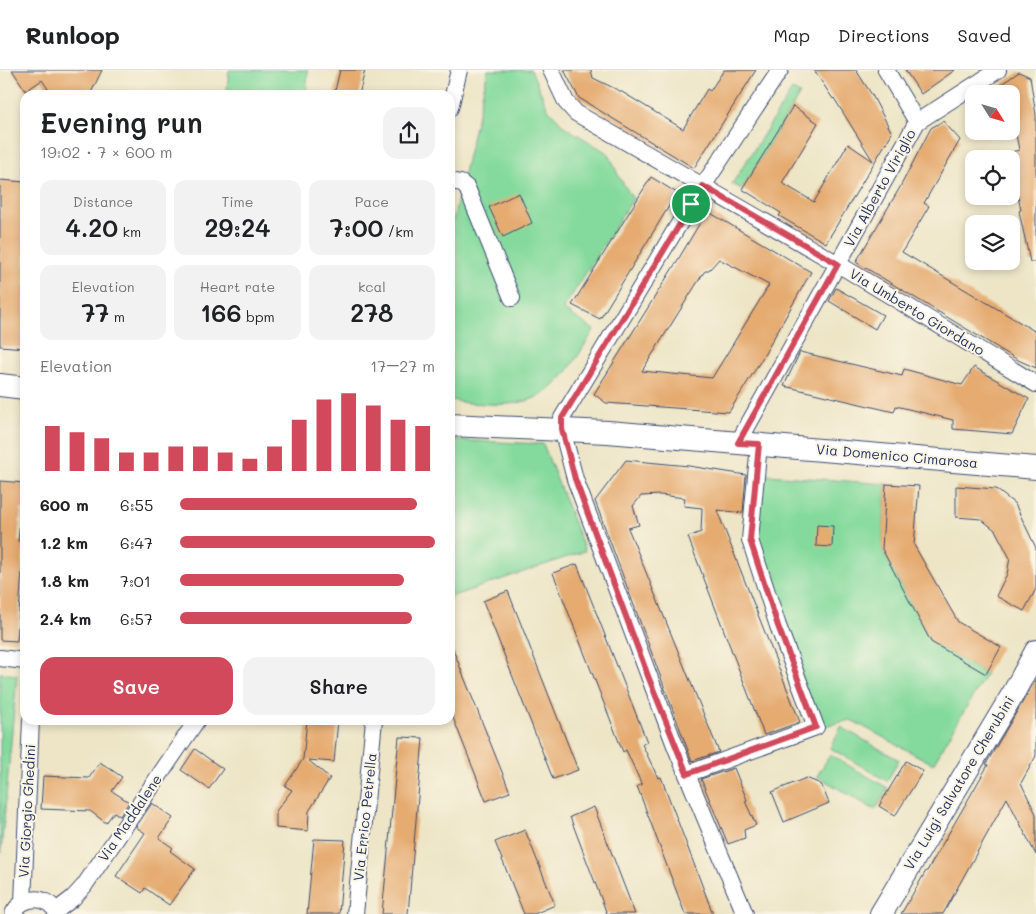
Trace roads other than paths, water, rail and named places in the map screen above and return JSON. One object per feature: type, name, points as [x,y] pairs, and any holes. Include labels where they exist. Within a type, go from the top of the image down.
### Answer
[{"type":"street","points":[[454,90],[459,70]]},
{"type":"street","name":"Via Umberto Giordano","points":[[551,70],[566,102],[576,113],[838,264],[1036,384]]},
{"type":"street","points":[[744,914],[648,676],[578,489],[562,429],[562,418],[703,186],[780,70]]},
{"type":"street","points":[[886,70],[917,122]]},
{"type":"street","name":"Via Alberto Viriglio","points":[[748,443],[838,264],[917,122],[998,70]]},
{"type":"street","points":[[455,182],[462,183],[467,188],[512,298]]},
{"type":"street","points":[[0,385],[20,387]]},
{"type":"street","name":"Via Domenico Cimarosa","points":[[455,425],[608,432],[1036,468]]},
{"type":"street","points":[[687,774],[816,727],[778,626],[750,540],[748,443]]},
{"type":"street","name":"Via Luigi Salvatore Cherubini","points":[[881,914],[1014,692],[1036,651]]},
{"type":"street","points":[[0,658],[20,660]]},
{"type":"street","name":"Via Giorgio Ghedini","points":[[18,908],[31,725]]},
{"type":"street","name":"Via Maddalene","points":[[56,912],[69,902],[84,886],[194,725]]},
{"type":"street","name":"Via Errico Petrella","points":[[355,914],[374,725]]},
{"type":"street","points":[[18,908],[30,899],[44,901],[56,912]]}]
